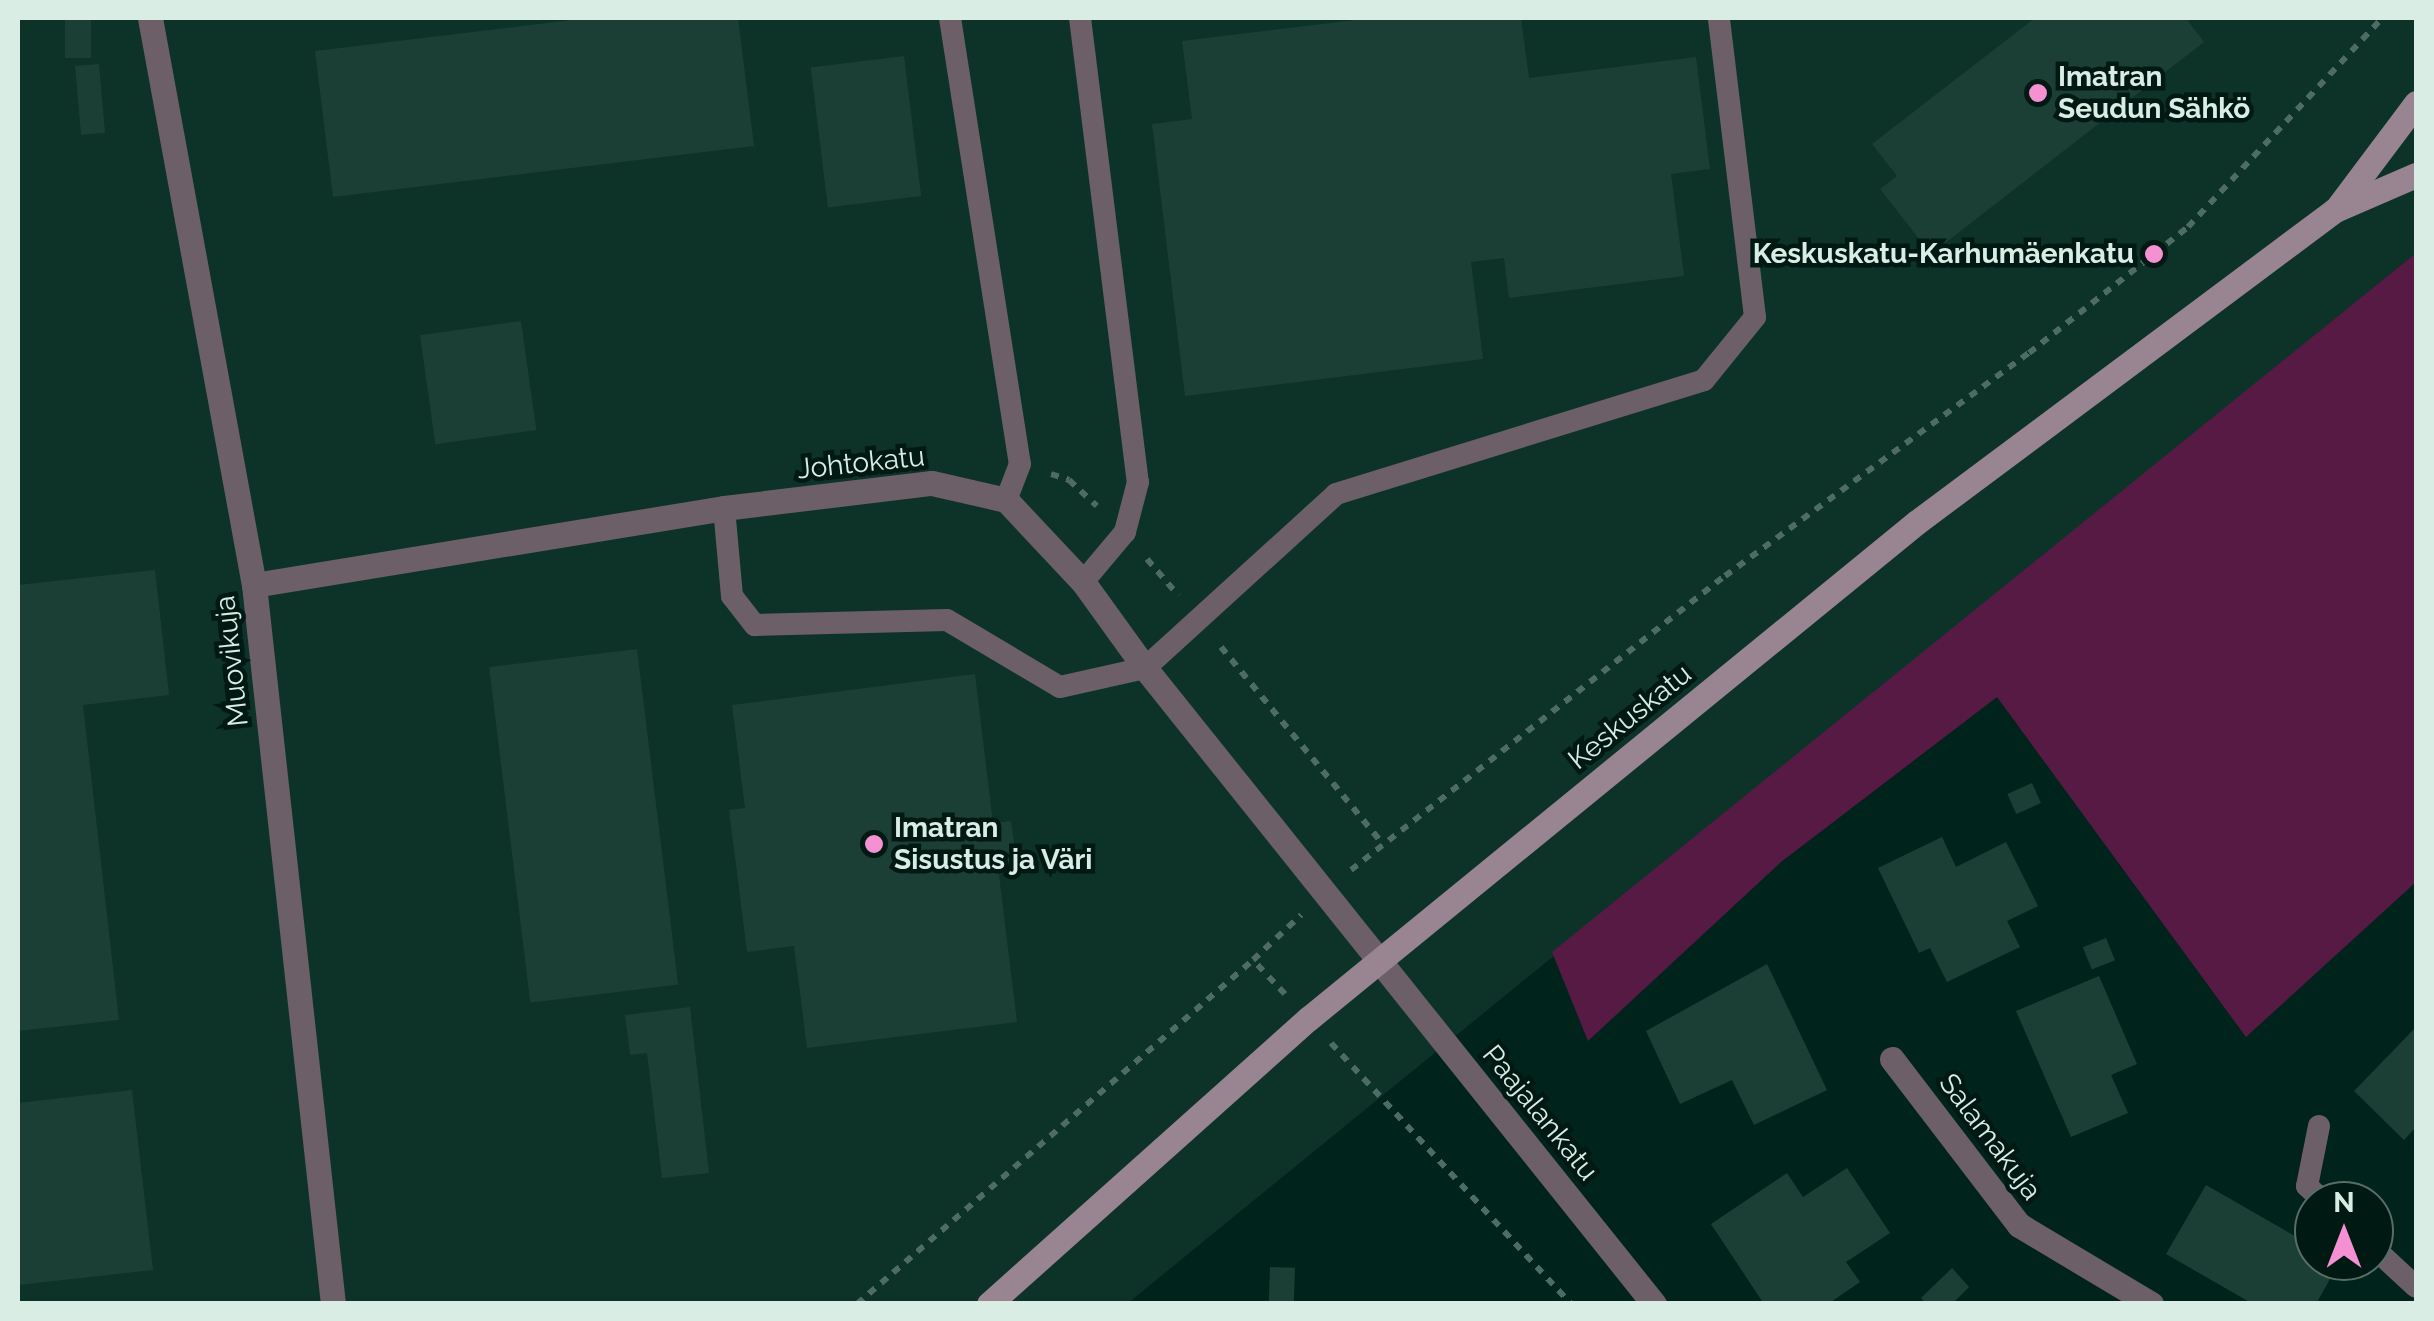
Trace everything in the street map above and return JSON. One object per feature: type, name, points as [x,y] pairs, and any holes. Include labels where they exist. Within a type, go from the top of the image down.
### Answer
[{"type":"main road","name":"Keskuskatu","points":[[2336,210],[2416,104]]},
{"type":"main road","name":"Keskuskatu","points":[[990,1304],[1380,960],[1917,522],[2336,210],[2416,175]]},
{"type":"street","name":"Muovikuja","points":[[150,18],[254,586],[333,1304]]},
{"type":"street","name":"Johtokatu","points":[[254,586],[724,508],[932,483],[1006,500]]},
{"type":"street","points":[[1006,500],[1083,582],[1144,668],[1380,960]]},
{"type":"street","name":"Paajalankatu","points":[[1380,960],[1654,1304]]},
{"type":"street","name":"Salamakuja","points":[[1892,1059],[2019,1225],[2151,1304]]},
{"type":"lane","points":[[950,18],[1020,464],[1006,500]]},
{"type":"lane","points":[[1080,18],[1138,482],[1125,532],[1083,582]]},
{"type":"lane","points":[[724,508],[732,596],[755,625],[948,620],[1060,687],[1144,668],[1336,494],[1704,380],[1755,318],[1719,18]]},
{"type":"lane","points":[[2308,1181],[2319,1126]]},
{"type":"lane","points":[[2394,1267],[2416,1287]]},
{"type":"path","points":[[856,1304],[1253,960]]},
{"type":"shaded area","points":[[18,18],[2416,18],[2416,253],[1128,1303],[18,1303]]},
{"type":"shaded area","points":[[2416,253],[2416,882],[2246,1037],[1997,697],[1781,862],[1588,1041],[1552,952]]},
{"type":"building","points":[[65,18],[91,18],[91,58],[65,58]]},
{"type":"building","points":[[588,18],[738,18],[754,146],[333,197],[315,51]]},
{"type":"building","points":[[1372,18],[1521,18],[1529,78],[1696,57],[1710,169],[1671,174],[1684,276],[1509,298],[1504,258],[1471,262],[1483,359],[1185,396],[1152,124],[1192,119],[1182,41]]},
{"type":"building","name":"Imatran Seudun Sähkö","points":[[2035,18],[2193,18],[2188,21],[2204,42],[1931,254],[1880,189],[1897,176],[1872,144]]},
{"type":"building","points":[[904,56],[921,196],[828,207],[811,67]]},
{"type":"building","points":[[99,64],[105,133],[81,135],[75,66]]},
{"type":"building","points":[[521,321],[536,430],[435,444],[420,335]]},
{"type":"building","points":[[155,570],[169,695],[83,705],[119,1020],[18,1031],[18,585]]},
{"type":"building","points":[[637,649],[678,984],[530,1003],[489,667]]},
{"type":"building","name":"Imatran Sisustus ja Väri","points":[[975,674],[993,823],[1011,821],[1017,864],[998,867],[1017,1022],[807,1048],[794,946],[747,952],[729,810],[745,808],[732,705]]},
{"type":"building","points":[[2032,783],[2041,803],[2016,814],[2007,794]]},
{"type":"building","points":[[1942,837],[1956,867],[2006,842],[2038,906],[2007,921],[2020,947],[1947,982],[1930,948],[1919,953],[1878,868]]},
{"type":"building","points":[[2106,938],[2115,960],[2092,970],[2083,947]]},
{"type":"building","points":[[1767,964],[1827,1090],[1754,1125],[1732,1080],[1680,1104],[1646,1031]]},
{"type":"building","points":[[2099,976],[2137,1064],[2111,1075],[2128,1113],[2071,1137],[2016,1011]]},
{"type":"building","points":[[690,1007],[709,1173],[662,1178],[647,1053],[630,1055],[625,1015]]},
{"type":"building","points":[[2416,1027],[2416,1127],[2404,1140],[2354,1091]]},
{"type":"building","points":[[132,1090],[153,1270],[18,1285],[18,1103]]},
{"type":"building","points":[[1847,1168],[1890,1233],[1846,1262],[1860,1282],[1828,1304],[1764,1304],[1711,1224],[1787,1173],[1803,1197]]},
{"type":"building","points":[[2206,1185],[2294,1236],[2294,1281],[2329,1281],[2316,1304],[2253,1304],[2166,1254]]},
{"type":"building","points":[[1270,1267],[1295,1268],[1294,1303],[1269,1302]]},
{"type":"building","points":[[1952,1268],[1969,1287],[1952,1304],[1926,1304],[1921,1298]]},
{"type":"place","name":"Imatran Seudun Sähkö","points":[[2038,93]]},
{"type":"place","name":"Keskuskatu-Karhumäenkatu","points":[[2154,254]]},
{"type":"place","name":"Imatran Sisustus ja Väri","points":[[874,844]]}]
